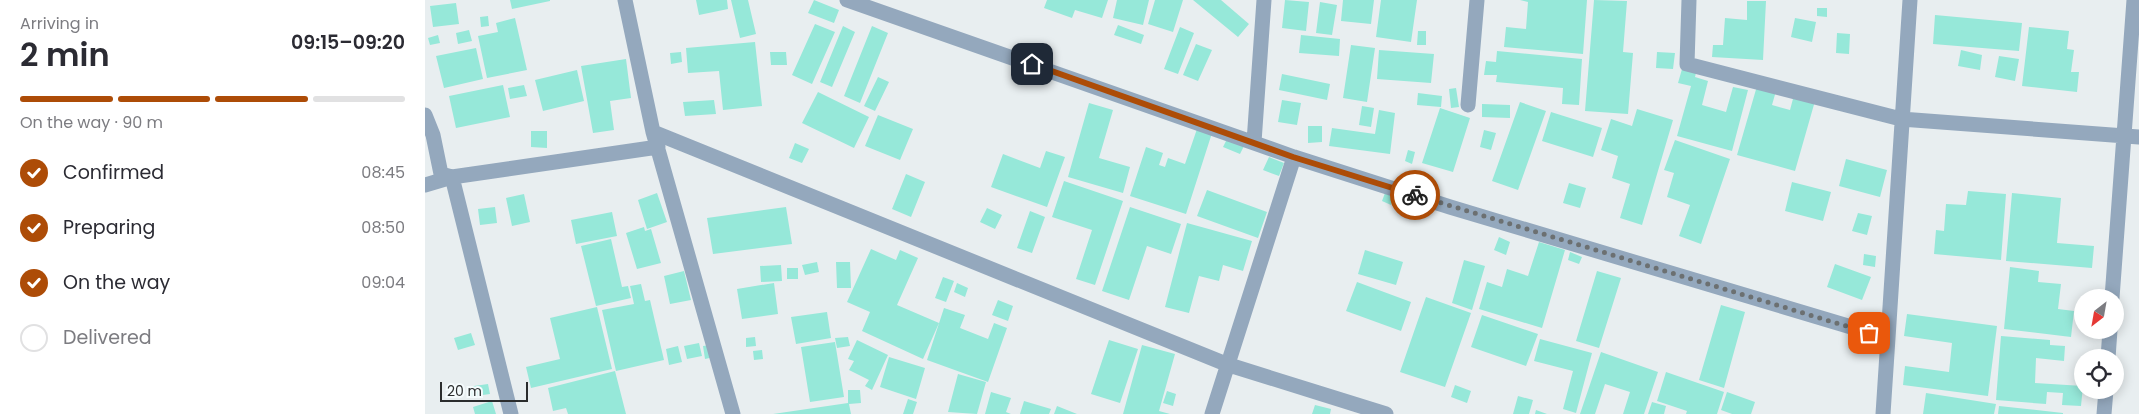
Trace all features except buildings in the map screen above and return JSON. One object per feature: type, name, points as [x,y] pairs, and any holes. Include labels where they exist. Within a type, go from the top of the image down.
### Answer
[{"type":"street","points":[[625,0],[653,132],[733,414]]},
{"type":"street","points":[[847,0],[1293,157],[1497,221],[1888,338]]},
{"type":"street","points":[[1254,142],[1264,0]]},
{"type":"street","points":[[1468,105],[1477,0]]},
{"type":"street","points":[[1689,0],[1687,64],[1901,119],[2132,136]]},
{"type":"street","points":[[1883,414],[1910,0]]},
{"type":"street","points":[[2113,289],[2132,136],[2135,0]]},
{"type":"street","points":[[425,115],[433,135],[441,174],[452,177]]},
{"type":"street","points":[[653,132],[1226,364],[1386,414]]},
{"type":"street","points":[[425,185],[452,177],[658,147]]},
{"type":"street","points":[[1212,414],[1226,364],[1293,157]]},
{"type":"street","points":[[452,177],[511,414]]},
{"type":"street","points":[[2104,414],[2105,399]]},
{"type":"way so far","points":[[1415,195],[1869,333]]},
{"type":"route","points":[[1032,64],[1293,157],[1415,195]]}]
